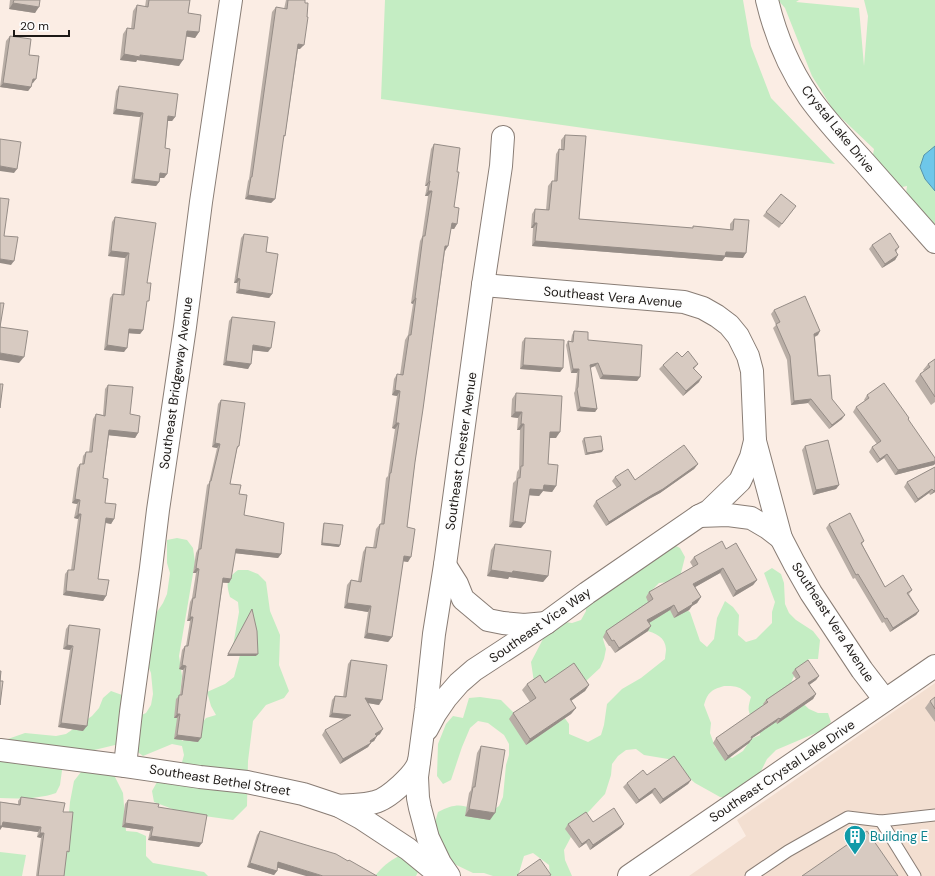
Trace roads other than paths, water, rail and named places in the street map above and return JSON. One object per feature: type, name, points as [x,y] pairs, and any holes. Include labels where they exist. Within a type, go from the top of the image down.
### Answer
[{"type":"street","name":"Southeast Bridgeway Avenue","points":[[125,766],[130,712],[185,327],[201,202],[231,0]]},
{"type":"street","name":"Crystal Lake Drive","points":[[767,0],[773,26],[783,49],[810,98],[835,129],[935,242]]},
{"type":"street","name":"Southeast Chester Avenue","points":[[450,876],[437,857],[425,829],[418,798],[417,777],[434,634],[501,166],[503,137]]},
{"type":"street","name":"Southeast Vera Avenue","points":[[483,285],[684,302],[703,308],[717,316],[729,326],[738,336],[748,356],[752,371],[755,440],[781,538],[811,593],[862,670],[885,700]]},
{"type":"street","name":"Southeast Vica Way","points":[[418,764],[426,732],[435,714],[452,690],[474,670],[546,623],[699,516],[709,511],[740,481],[751,457],[755,440]]},
{"type":"street","points":[[699,516],[728,514],[751,518],[781,538]]},
{"type":"street","points":[[445,565],[457,584],[463,599],[488,620],[524,625],[546,623]]},
{"type":"street","name":"Southeast Crystal Lake Drive","points":[[629,876],[935,666]]},
{"type":"street","name":"Southeast Bethel Street","points":[[0,750],[246,782],[303,794],[338,806],[361,818],[402,844],[441,876]]},
{"type":"street","points":[[338,806],[361,805],[378,802],[402,784],[418,764]]},
{"type":"lane","points":[[751,876],[788,851],[848,816],[881,821],[935,815]]},
{"type":"lane","points":[[881,821],[916,876]]},
{"type":"water","points":[[935,146],[935,191],[925,179],[920,167],[924,155]]},
{"type":"place","name":"Building E","points":[[855,856]]}]
